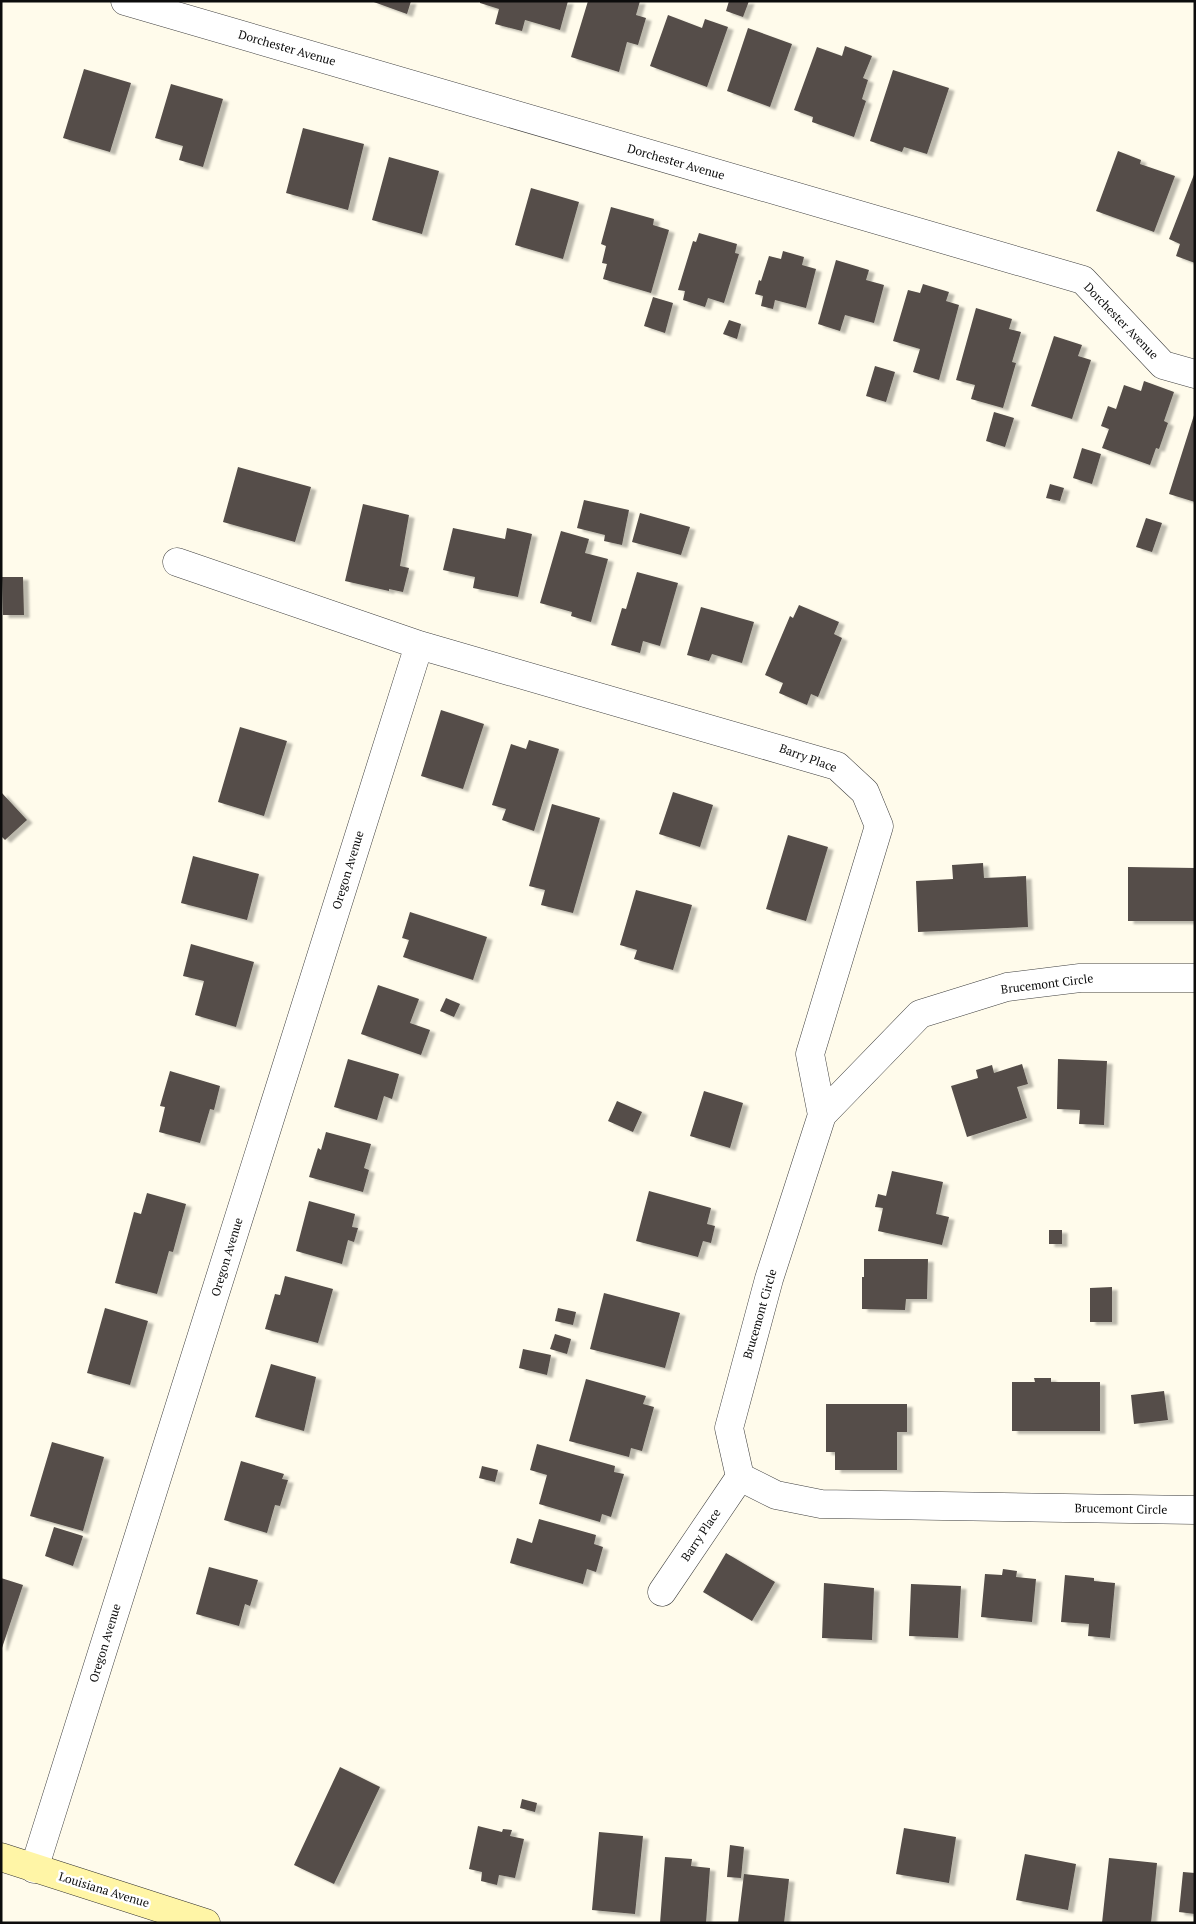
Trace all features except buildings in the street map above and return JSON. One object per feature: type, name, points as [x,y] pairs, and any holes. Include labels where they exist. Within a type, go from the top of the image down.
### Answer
[{"type":"street","name":"Dorchester Avenue","points":[[125,1],[1083,280],[1164,365],[1195,374]]},
{"type":"street","name":"Barry Place","points":[[177,562],[419,645],[837,766],[865,792],[879,826],[810,1054],[822,1115]]},
{"type":"street","name":"Oregon Avenue","points":[[34,1869],[419,645]]},
{"type":"street","name":"Brucemont Circle","points":[[1195,978],[1080,978],[1007,987],[920,1014],[822,1115],[769,1279],[729,1428],[740,1477],[776,1495],[821,1504],[1195,1510]]},
{"type":"street","name":"Barry Place","points":[[662,1592],[740,1477]]},
{"type":"street","name":"Louisiana Avenue","points":[[1,1858],[206,1923]]}]
